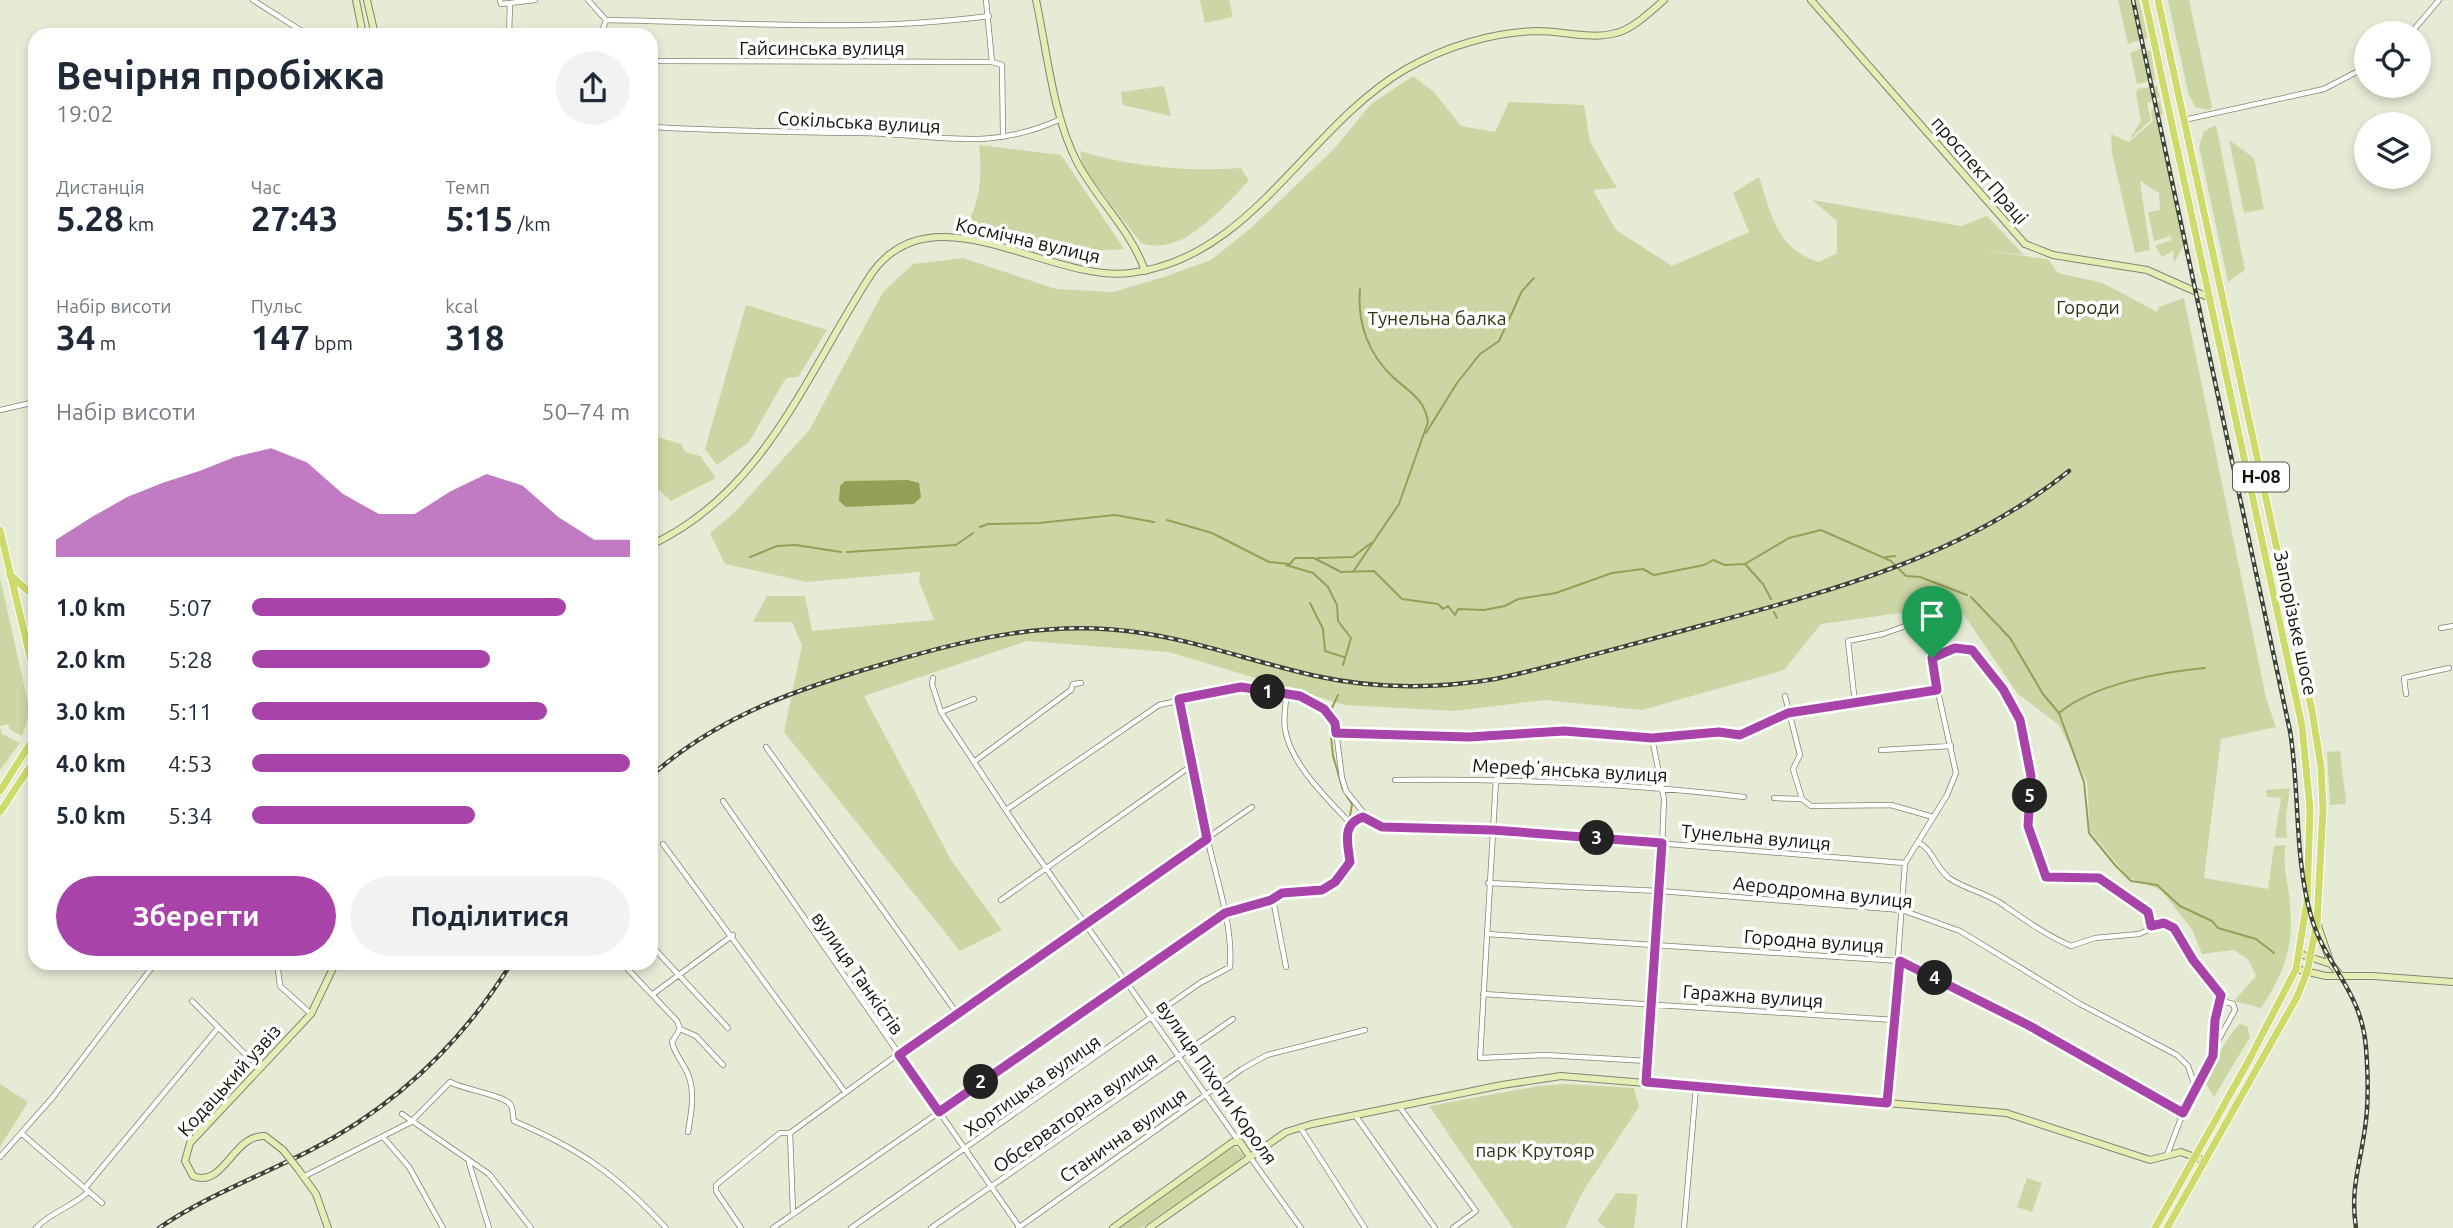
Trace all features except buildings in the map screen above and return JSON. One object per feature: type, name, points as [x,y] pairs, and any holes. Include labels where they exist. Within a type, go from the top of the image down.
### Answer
[{"type":"main road","points":[[355,0],[361,28]]},
{"type":"main road","points":[[368,0],[374,28]]},
{"type":"main road","points":[[1036,0],[1062,119],[1077,161],[1133,243],[1145,271]]},
{"type":"main road","name":"Космічна вулиця","points":[[658,541],[707,511],[748,472],[783,422],[872,273],[888,255],[901,247],[924,238],[954,236],[1094,273],[1145,271],[1195,254],[1224,236],[1355,105],[1407,68],[1456,47],[1507,35],[1534,32],[1596,35],[1618,33],[1664,0]]},
{"type":"main road","name":"проспект Праці","points":[[1811,0],[2025,244],[2053,255],[2147,270],[2210,298]]},
{"type":"main road","name":"Запорізьке шосе","points":[[2145,0],[2306,749],[2310,821],[2307,901],[2296,969],[2286,992],[2155,1228]]},
{"type":"main road","name":"Запорізьке шосе","points":[[2158,0],[2318,746],[2323,809],[2317,923],[2307,972],[2297,997],[2167,1228]]},
{"type":"main road","points":[[2172,123],[2183,121]]},
{"type":"main road","points":[[2210,298],[2222,295]]},
{"type":"main road","points":[[0,530],[28,644]]},
{"type":"main road","points":[[9,574],[28,591]]},
{"type":"main road","points":[[0,791],[28,747]]},
{"type":"main road","points":[[0,812],[28,770]]},
{"type":"main road","name":"Н-08","points":[[2317,923],[2331,964],[2342,976]]},
{"type":"main road","points":[[2300,954],[2331,964]]},
{"type":"main road","points":[[2296,969],[2342,976],[2453,982]]},
{"type":"main road","name":"Кодацький узвіз","points":[[328,1228],[316,1194],[283,1150],[270,1138],[255,1136],[238,1147],[215,1174],[205,1179],[193,1176],[185,1161],[190,1143],[311,1014],[332,970]]},
{"type":"main road","points":[[1149,1228],[1286,1132],[1355,1115],[1541,1078],[1570,1076],[2006,1113],[2150,1160],[2181,1152],[2205,1161]]},
{"type":"main road","points":[[1113,1228],[1228,1145],[1240,1142]]},
{"type":"main road","name":"вулиця Піхоти Короля","points":[[1240,1142],[1250,1157]]},
{"type":"street","points":[[253,0],[297,28]]},
{"type":"street","points":[[500,0],[501,4],[535,0]]},
{"type":"street","points":[[588,0],[606,20],[877,23],[949,22],[989,16]]},
{"type":"street","points":[[986,0],[992,62],[1002,65],[1003,135]]},
{"type":"street","points":[[2421,21],[2439,0]]},
{"type":"street","points":[[509,28],[510,4]]},
{"type":"street","points":[[603,28],[606,20]]},
{"type":"street","name":"Гайсинська вулиця","points":[[658,61],[992,62]]},
{"type":"street","points":[[2183,121],[2324,89],[2354,73]]},
{"type":"street","name":"Сокільська вулиця","points":[[658,127],[708,131],[864,133],[975,141],[1031,132],[1062,119]]},
{"type":"street","points":[[0,410],[28,404]]},
{"type":"street","points":[[1855,703],[1848,641],[1884,634],[1922,620],[1956,773],[1905,863],[1900,961],[1887,1103]]},
{"type":"street","points":[[2441,628],[2453,626]]},
{"type":"street","points":[[1932,658],[1955,648],[1968,648],[2013,704],[2020,720],[2031,776],[2028,826],[2046,877],[2099,878],[2148,912],[2151,926]]},
{"type":"street","points":[[2406,694],[2404,678],[2449,668]]},
{"type":"street","name":"вулиця Піхоти Короля","points":[[933,678],[941,712],[1006,810],[1240,1142]]},
{"type":"street","points":[[975,761],[1071,690],[1073,684],[1081,682]]},
{"type":"street","points":[[1006,810],[1159,705],[1241,687],[1286,696],[1300,696],[1324,709],[1335,723],[1346,791],[1363,812],[1363,817],[1350,824]]},
{"type":"street","points":[[1336,733],[1469,737],[1564,731],[1648,737],[1719,732],[1740,735],[1788,713],[1937,690]]},
{"type":"street","points":[[1286,696],[1285,730],[1295,754],[1315,785],[1350,824]]},
{"type":"street","points":[[1785,696],[1800,754],[1793,769],[1802,799],[1811,806],[1891,805],[1933,817]]},
{"type":"street","points":[[941,712],[974,699]]},
{"type":"street","points":[[1179,699],[1191,766],[1225,913]]},
{"type":"street","points":[[1646,1082],[1658,944],[1663,788],[1648,737]]},
{"type":"street","points":[[1881,750],[1951,746]]},
{"type":"street","points":[[766,747],[956,1012]]},
{"type":"street","points":[[1001,900],[1191,766]]},
{"type":"street","points":[[1496,779],[1480,1058],[1545,1055],[1648,1061]]},
{"type":"street","name":"Мерефʼянська вулиця","points":[[1395,780],[1496,779],[1663,788],[1744,797]]},
{"type":"street","points":[[1774,799],[1802,799]]},
{"type":"street","name":"вулиця Танкістів","points":[[723,801],[1019,1228]]},
{"type":"street","points":[[741,1228],[716,1191],[716,1185],[780,1133],[790,1133],[956,1012],[1252,807]]},
{"type":"street","name":"Тунельна вулиця","points":[[1363,817],[1382,827],[1492,830],[1905,863]]},
{"type":"street","points":[[773,1228],[1225,913],[1273,899],[1282,893],[1317,891],[1335,882],[1350,862],[1347,841],[1350,824]]},
{"type":"street","points":[[1918,842],[1932,852],[1940,869],[1954,881],[2002,904],[2035,928],[2071,946],[2095,938],[2139,934],[2151,926],[2164,923],[2174,928],[2193,960],[2218,990],[2222,1001],[2215,1020],[2215,1048]]},
{"type":"street","points":[[663,844],[733,935],[845,1092]]},
{"type":"street","name":"Аеродромна вулиця","points":[[1488,883],[1660,891],[1902,911],[1960,931],[2080,1004],[2177,1055],[2188,1066],[2196,1089]]},
{"type":"street","points":[[1273,899],[1286,967]]},
{"type":"street","name":"Хортицька вулиця","points":[[851,1228],[1200,984],[1230,967],[1231,947],[1225,913]]},
{"type":"street","name":"Городна вулиця","points":[[1487,933],[1900,961],[2028,1025],[2183,1113]]},
{"type":"street","points":[[653,994],[733,935]]},
{"type":"street","points":[[658,952],[728,1028]]},
{"type":"street","points":[[0,1157],[150,970]]},
{"type":"street","points":[[278,970],[281,988],[311,1014]]},
{"type":"street","points":[[629,970],[677,1021],[680,1029],[696,1036],[723,1065]]},
{"type":"street","name":"Гаражна вулиця","points":[[1483,994],[1895,1020]]},
{"type":"street","points":[[192,1001],[251,1060]]},
{"type":"street","points":[[2167,1155],[2183,1113],[2235,1010],[2233,1004],[2222,1001]]},
{"type":"street","name":"Обсерваторна вулиця","points":[[931,1228],[1233,1019]]},
{"type":"street","points":[[36,1228],[46,1217],[78,1201],[218,1028]]},
{"type":"street","points":[[680,1029],[672,1042],[676,1056],[689,1075],[693,1104],[688,1132]]},
{"type":"street","name":"Станична вулиця","points":[[1019,1228],[1205,1095],[1267,1055],[1365,1030]]},
{"type":"street","points":[[303,1177],[411,1122],[450,1082],[475,1094],[502,1098],[512,1107],[514,1121],[561,1142],[601,1166],[666,1228]]},
{"type":"street","points":[[1684,1228],[1696,1086]]},
{"type":"street","points":[[1399,1106],[1476,1211],[1453,1228]]},
{"type":"street","points":[[402,1114],[489,1174],[531,1228]]},
{"type":"street","points":[[1355,1115],[1434,1228]]},
{"type":"street","points":[[1300,1127],[1365,1228]]},
{"type":"street","points":[[21,1133],[102,1203]]},
{"type":"street","points":[[790,1133],[793,1212]]},
{"type":"street","points":[[384,1138],[409,1167],[443,1228]]},
{"type":"street","name":"вулиця Піхоти Короля","points":[[1250,1157],[1301,1228]]},
{"type":"street","points":[[469,1162],[489,1228]]},
{"type":"green space","points":[[1200,0],[1229,0],[1233,17],[1205,23]]},
{"type":"green space","points":[[2118,0],[2139,0],[2148,38],[2128,44]]},
{"type":"green space","points":[[2168,0],[2189,0],[2212,107],[2209,110],[2195,107],[2188,92]]},
{"type":"green space","points":[[2140,49],[2151,51],[2155,80],[2137,84],[2130,53]]},
{"type":"green space","name":"Тунельна балка","points":[[1413,76],[1434,92],[1461,126],[1495,132],[1509,102],[1584,105],[1590,142],[1617,188],[1593,190],[1616,230],[1672,266],[1749,232],[1733,193],[1759,177],[1772,217],[1785,239],[1793,249],[1819,262],[1837,253],[1837,221],[1812,200],[1961,226],[1987,216],[2024,255],[1978,250],[2048,259],[2058,273],[2103,283],[2157,312],[2159,307],[2184,298],[2266,698],[2276,727],[2221,739],[2204,878],[2268,889],[2274,846],[2286,845],[2285,864],[2291,912],[2290,941],[2283,968],[2261,1008],[2234,1001],[2256,976],[2248,959],[2233,950],[2202,954],[2193,931],[2161,890],[2129,878],[2090,831],[2087,781],[2059,725],[2018,694],[1957,605],[1821,624],[1784,670],[1642,710],[1545,700],[1455,711],[1345,705],[1169,652],[1027,641],[864,696],[951,860],[1002,930],[960,951],[784,732],[802,645],[792,622],[753,622],[767,596],[805,596],[812,631],[934,620],[919,581],[920,572],[807,582],[725,564],[710,533],[736,511],[810,429],[883,292],[913,264],[963,258],[1056,289],[1113,292],[1211,260],[1251,228],[1333,150],[1371,104]]},
{"type":"green space","points":[[1164,86],[1171,116],[1123,105],[1121,92]]},
{"type":"green space","points":[[2157,86],[2160,97],[2147,103],[2151,120],[2129,140],[2141,121],[2136,93],[2138,89]]},
{"type":"green space","points":[[2160,100],[2163,114],[2158,118],[2184,245],[2174,263],[2173,251],[2162,257],[2155,246],[2172,240],[2170,236],[2154,241],[2148,212],[2160,210],[2159,193],[2140,181],[2150,250],[2135,253],[2112,153],[2111,134],[2129,142],[2153,121],[2151,111]]},
{"type":"green space","points":[[2216,125],[2245,270],[2228,282],[2199,147],[2204,131]]},
{"type":"green space","points":[[2229,140],[2254,158],[2264,209],[2244,213]]},
{"type":"green space","points":[[979,145],[1061,155],[1124,249],[1076,252],[968,222],[980,185]]},
{"type":"green space","points":[[1080,151],[1160,167],[1241,168],[1249,181],[1214,216],[1187,237],[1157,246],[1141,243],[1082,167]]},
{"type":"green space","points":[[746,305],[827,330],[798,377],[786,378],[749,442],[717,465],[705,449]]},
{"type":"green space","points":[[658,437],[681,444],[685,452],[700,456],[716,478],[671,501],[658,489]]},
{"type":"green space","points":[[0,578],[28,703],[28,718],[22,736],[10,730],[8,724],[0,726]]},
{"type":"green space","points":[[0,726],[2,734],[20,743],[1,769],[0,768]]},
{"type":"green space","points":[[2340,751],[2346,801],[2345,804],[2330,805],[2327,752]]},
{"type":"green space","points":[[2290,788],[2286,815],[2287,838],[2275,837],[2281,798],[2267,797],[2266,790]]},
{"type":"green space","points":[[2240,1024],[2247,1026],[2250,1037],[2214,1097],[2206,1084],[2220,1052]]},
{"type":"green space","points":[[0,1084],[28,1102],[0,1147]]},
{"type":"green space","name":"парк Крутояр","points":[[1565,1084],[1634,1088],[1639,1107],[1582,1193],[1565,1228],[1513,1228],[1429,1106],[1539,1086]]},
{"type":"green space","points":[[1234,1146],[1244,1155],[1241,1160],[1141,1228],[1118,1228]]},
{"type":"green space","points":[[2027,1178],[2042,1183],[2032,1212],[2017,1207]]},
{"type":"green space","points":[[1616,1193],[1638,1194],[1634,1228],[1606,1228],[1597,1221]]},
{"type":"shaded area","points":[[908,480],[919,483],[921,497],[914,504],[846,507],[839,501],[840,486],[845,481]]},
{"type":"waterway","points":[[1426,433],[1457,383],[1480,354],[1499,341],[1522,291],[1534,278]]},
{"type":"waterway","points":[[1353,572],[1399,504],[1428,422],[1424,407],[1384,368],[1371,348],[1360,313],[1360,289]]},
{"type":"waterway","points":[[980,527],[988,524],[1039,523],[1115,515],[1154,522]]},
{"type":"waterway","points":[[1167,520],[1212,533],[1269,562],[1290,564],[1295,558],[1314,558],[1341,572],[1374,571],[1402,599],[1438,604],[1443,609],[1448,606],[1455,615],[1458,609],[1484,610],[1505,606],[1518,599],[1556,593],[1612,573],[1643,569],[1654,575],[1704,565],[1713,560],[1725,565],[1745,564],[1789,538],[1821,530],[1891,561],[1906,576],[1920,577],[1967,595]]},
{"type":"waterway","points":[[847,552],[956,545],[973,533]]},
{"type":"waterway","points":[[1318,558],[1353,557],[1371,543]]},
{"type":"waterway","points":[[750,557],[777,546],[796,545],[841,552]]},
{"type":"waterway","points":[[1886,557],[1895,556]]},
{"type":"waterway","points":[[1745,564],[1763,584],[1771,599]]},
{"type":"waterway","points":[[1286,565],[1313,573],[1328,587],[1337,605],[1338,621],[1351,638],[1343,665]]},
{"type":"waterway","points":[[1971,597],[2010,638],[2043,694],[2059,713],[2084,782],[2089,833],[2115,865],[2131,881],[2157,885],[2180,906],[2212,921],[2218,928],[2256,939],[2274,953]]},
{"type":"waterway","points":[[1310,603],[1323,629],[1325,651],[1344,657]]},
{"type":"waterway","points":[[1774,612],[1777,618]]},
{"type":"waterway","points":[[2059,713],[2090,694],[2109,687],[2149,676],[2205,668]]},
{"type":"waterway","points":[[1331,710],[1338,695]]},
{"type":"waterway","points":[[1329,717],[1333,756],[1343,790]]},
{"type":"waterway","points":[[1346,795],[1352,804],[1350,816]]},
{"type":"railway","points":[[2133,0],[2290,731],[2302,870],[2311,916],[2325,950],[2351,994],[2363,1028],[2368,1098],[2355,1189],[2356,1228]]},
{"type":"railway","points":[[658,770],[704,736],[792,694],[918,654],[1013,633],[1076,628],[1142,633],[1316,676],[1360,683],[1428,686],[1495,679],[1749,613],[1894,568],[1985,527],[2028,501],[2069,471]]},
{"type":"railway","points":[[159,1228],[214,1196],[342,1133],[399,1093],[449,1045],[507,970]]},
{"type":"route","points":[[1955,648],[1972,650],[2013,704],[2020,720],[2031,776],[2028,826],[2046,877],[2092,876],[2114,886],[2126,899],[2148,912],[2151,926],[2164,923],[2174,928],[2193,960],[2221,995],[2222,1001],[2215,1020],[2213,1056],[2183,1113],[2028,1025],[1900,961],[1887,1103],[1646,1082],[1658,944],[1662,843],[1492,830],[1382,827],[1363,817],[1350,824],[1347,841],[1350,862],[1328,887],[1317,891],[1282,893],[1271,900],[1225,913],[939,1112],[899,1055],[956,1012],[1207,839],[1179,699],[1241,687],[1286,696],[1300,696],[1317,704],[1331,716],[1336,733],[1372,736],[1406,733],[1486,737],[1564,731],[1652,738],[1701,736],[1719,732],[1740,735],[1788,713],[1937,690],[1932,658],[1955,648]]},
{"type":"park label","name":"Городи","points":[[2088,307]]}]
